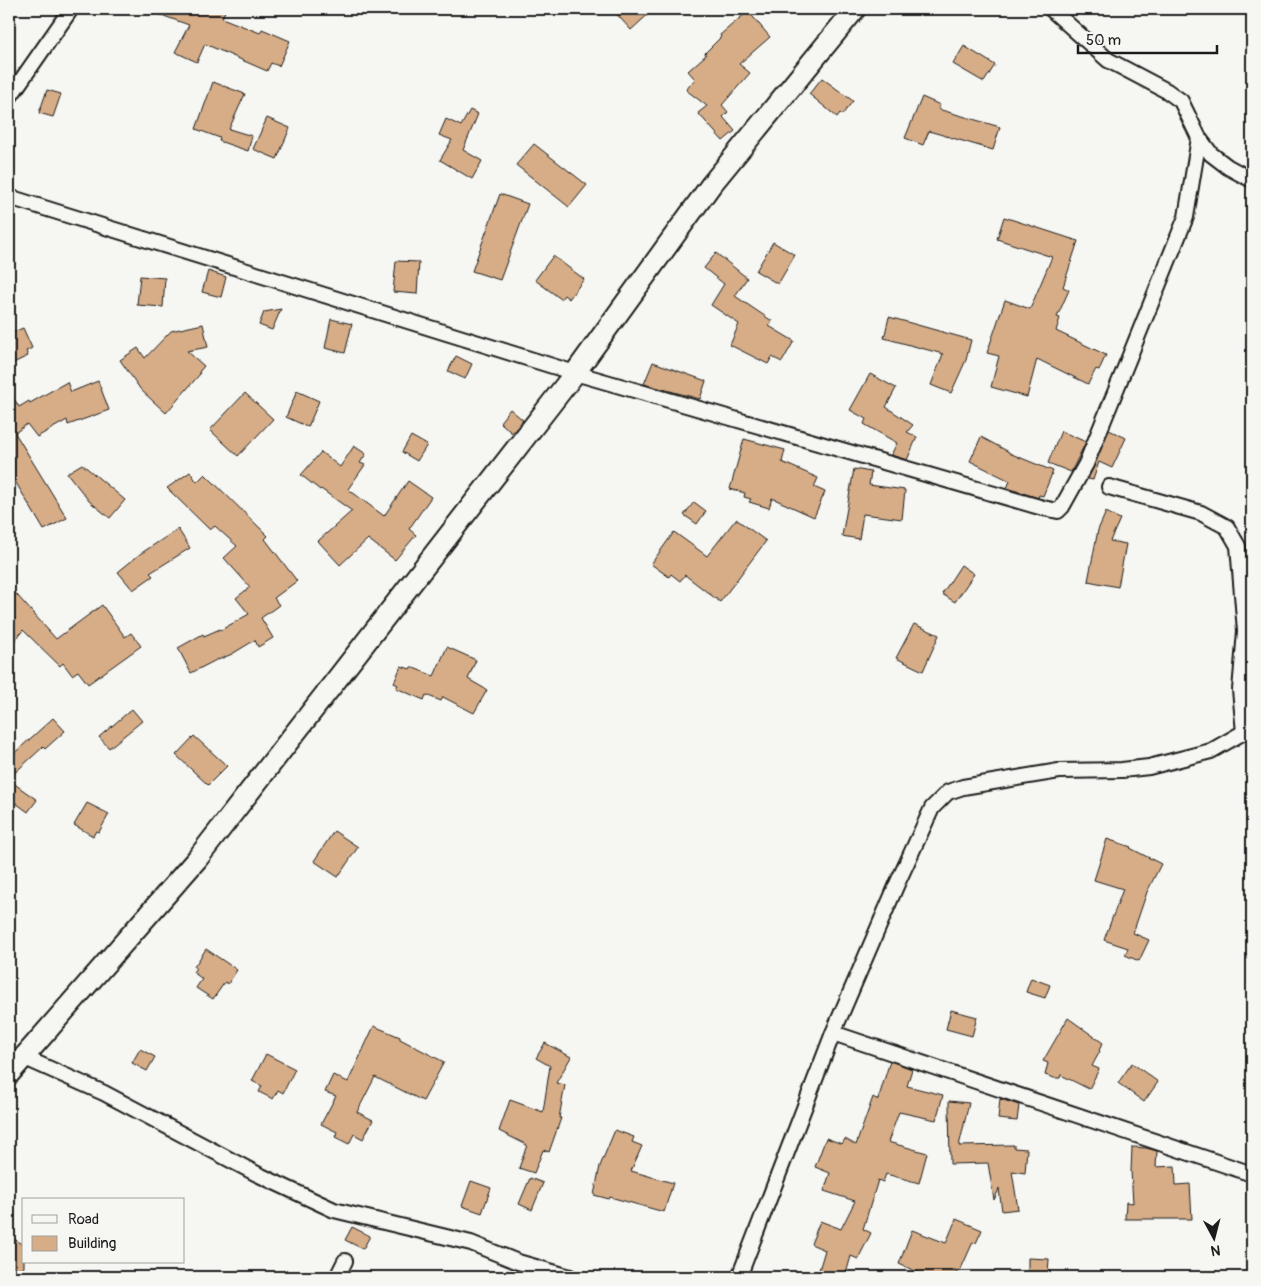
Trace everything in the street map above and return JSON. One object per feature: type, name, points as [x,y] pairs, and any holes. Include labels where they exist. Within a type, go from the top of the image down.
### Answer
[{"type":"street","points":[[9,98],[71,9]]},
{"type":"street","points":[[9,1074],[197,859],[575,373],[711,185],[855,9]]},
{"type":"street","points":[[1051,9],[1108,60],[1181,100],[1199,138],[1211,154],[1228,167],[1252,180]]},
{"type":"street","points":[[9,197],[575,373],[1058,511],[1086,464],[1186,217],[1199,138]]},
{"type":"street","points":[[739,1277],[833,1033],[932,808],[948,792],[963,787],[1059,770],[1122,770],[1149,767],[1212,752],[1248,733],[1240,690],[1245,631],[1238,546],[1227,527],[1200,513],[1110,487]]},
{"type":"street","points":[[833,1033],[1252,1174]]},
{"type":"street","points":[[23,1057],[104,1093],[256,1174],[334,1210],[471,1243],[518,1262],[570,1277]]},
{"type":"street","points":[[337,1277],[345,1261]]},
{"type":"building","points":[[150,9],[226,9],[222,18],[260,33],[262,29],[290,41],[279,66],[271,63],[267,71],[205,44],[197,62],[175,52],[189,25],[150,11]]},
{"type":"building","points":[[612,9],[654,9],[631,30]]},
{"type":"building","points":[[748,11],[770,37],[739,64],[750,73],[722,105],[728,112],[723,117],[735,131],[723,141],[698,113],[707,106],[686,90],[695,79],[688,71],[706,55],[705,53],[721,37],[720,35]]},
{"type":"building","points":[[964,46],[995,65],[984,82],[953,64]]},
{"type":"building","points":[[822,78],[853,101],[842,115],[840,113],[837,117],[809,94]]},
{"type":"building","points":[[213,82],[245,94],[229,129],[252,136],[248,151],[219,141],[220,138],[196,129]]},
{"type":"building","points":[[47,90],[61,94],[53,117],[39,113]]},
{"type":"building","points":[[922,97],[940,105],[938,109],[1000,127],[993,150],[929,131],[923,145],[905,138]]},
{"type":"building","points":[[470,110],[478,114],[463,150],[482,161],[472,179],[440,160],[452,140],[439,135],[446,119],[461,126]]},
{"type":"building","points":[[267,118],[290,128],[277,159],[253,149]]},
{"type":"building","points":[[534,144],[587,185],[569,207],[516,165]]},
{"type":"building","points":[[500,194],[528,204],[500,280],[472,271]]},
{"type":"building","points":[[1004,217],[1078,241],[1063,287],[1069,290],[1057,317],[1060,318],[1056,331],[1106,355],[1099,370],[1096,369],[1088,384],[1037,359],[1027,397],[991,387],[999,356],[987,353],[1005,300],[1030,309],[1052,257],[997,239]]},
{"type":"building","points":[[773,242],[795,255],[778,284],[756,271]]},
{"type":"building","points":[[716,253],[747,278],[735,296],[772,321],[769,326],[794,341],[782,362],[772,357],[768,364],[730,345],[739,324],[711,305],[724,284],[704,268]]},
{"type":"building","points":[[553,256],[584,279],[569,299],[564,295],[561,299],[535,280]]},
{"type":"building","points":[[396,261],[419,262],[417,294],[393,292]]},
{"type":"building","points":[[208,271],[226,277],[221,297],[202,292]]},
{"type":"building","points":[[140,276],[165,278],[163,307],[137,305]]},
{"type":"building","points":[[281,309],[272,330],[259,325],[264,312]]},
{"type":"building","points":[[889,317],[971,340],[966,360],[951,393],[931,385],[943,354],[884,338]]},
{"type":"building","points":[[331,319],[352,324],[345,353],[325,348]]},
{"type":"building","points":[[203,324],[208,347],[187,351],[204,366],[199,372],[200,374],[166,413],[141,390],[120,360],[138,348],[145,358],[171,331]]},
{"type":"building","points":[[23,328],[32,348],[26,351],[28,356],[9,365],[9,334]]},
{"type":"building","points":[[456,356],[472,364],[465,379],[448,371]]},
{"type":"building","points":[[653,362],[706,381],[700,399],[644,384]]},
{"type":"building","points":[[870,374],[896,388],[886,407],[913,425],[907,432],[917,437],[907,460],[891,455],[897,443],[864,424],[866,419],[850,410]]},
{"type":"building","points":[[98,381],[109,410],[68,425],[67,420],[37,437],[27,424],[15,433],[67,518],[44,530],[9,471],[9,390],[19,407],[29,401],[30,403],[67,382],[71,392]]},
{"type":"building","points":[[297,391],[319,401],[308,427],[286,417]]},
{"type":"building","points":[[245,393],[273,419],[238,456],[210,430]]},
{"type":"building","points":[[510,409],[523,420],[512,433],[500,422]]},
{"type":"building","points":[[1109,430],[1126,438],[1112,468],[1099,462],[1093,480],[1088,479]]},
{"type":"building","points":[[1061,431],[1086,442],[1071,472],[1048,463]]},
{"type":"building","points":[[411,436],[427,445],[417,461],[402,452]]},
{"type":"building","points":[[981,437],[1009,453],[1053,471],[1043,496],[1039,495],[1038,498],[1007,488],[1010,481],[970,461]]},
{"type":"building","points":[[744,439],[785,450],[782,462],[818,478],[814,487],[825,492],[814,517],[772,498],[769,508],[749,502],[751,499],[744,497],[745,493],[730,489]]},
{"type":"building","points":[[354,446],[366,454],[360,463],[365,465],[348,489],[384,516],[408,481],[431,497],[409,529],[416,535],[395,560],[368,539],[340,565],[318,541],[352,511],[301,475],[321,452],[340,467]]},
{"type":"building","points":[[82,464],[125,500],[110,518],[89,501],[67,473]]},
{"type":"building","points":[[854,469],[871,472],[869,485],[905,490],[902,519],[863,514],[859,539],[842,536]]},
{"type":"building","points":[[190,472],[197,482],[205,474],[268,536],[265,539],[297,581],[274,598],[279,605],[261,618],[273,638],[258,647],[255,640],[232,654],[191,673],[178,648],[203,634],[204,636],[221,630],[249,614],[236,598],[250,587],[224,558],[237,546],[215,526],[210,530],[167,488]]},
{"type":"building","points":[[694,502],[706,511],[697,524],[684,515]]},
{"type":"building","points":[[1106,512],[1120,519],[1110,541],[1126,544],[1118,587],[1088,581],[1098,530]]},
{"type":"building","points":[[736,519],[766,541],[720,602],[685,575],[680,581],[671,574],[669,577],[651,564],[674,532],[707,556]]},
{"type":"building","points":[[178,529],[190,548],[150,573],[153,576],[133,590],[118,572],[140,554]]},
{"type":"building","points":[[961,565],[974,574],[955,602],[942,594]]},
{"type":"building","points":[[9,586],[56,639],[102,605],[125,637],[131,633],[141,646],[88,684],[78,671],[72,675],[63,663],[60,666],[23,630],[9,649],[9,626],[15,618],[9,611]]},
{"type":"building","points":[[914,624],[939,635],[923,671],[896,658]]},
{"type":"building","points":[[447,647],[476,660],[468,679],[487,690],[474,713],[443,697],[441,701],[426,695],[424,700],[396,688],[398,685],[394,683],[401,666],[410,669],[411,667],[434,676]]},
{"type":"building","points":[[132,709],[142,721],[109,748],[99,737]]},
{"type":"building","points":[[53,718],[65,731],[45,749],[43,747],[9,778],[9,758]]},
{"type":"building","points":[[194,736],[227,766],[208,785],[176,755]]},
{"type":"building","points":[[9,780],[37,800],[28,812],[9,798]]},
{"type":"building","points":[[87,803],[109,814],[99,832],[96,831],[93,836],[74,825]]},
{"type":"building","points":[[334,831],[358,847],[338,877],[314,861]]},
{"type":"building","points":[[1107,839],[1131,847],[1161,864],[1147,892],[1133,933],[1149,940],[1139,961],[1125,955],[1128,948],[1104,940],[1123,889],[1094,880]]},
{"type":"building","points":[[206,949],[237,970],[228,984],[225,982],[213,999],[196,988],[202,979],[193,972],[196,968],[194,967]]},
{"type":"building","points":[[1031,978],[1050,985],[1045,998],[1026,992]]},
{"type":"building","points":[[951,1010],[977,1017],[972,1036],[946,1029]]},
{"type":"building","points":[[1068,1018],[1103,1043],[1092,1066],[1099,1069],[1089,1089],[1061,1075],[1060,1078],[1054,1078],[1045,1075],[1048,1063],[1043,1061]]},
{"type":"building","points":[[374,1026],[400,1037],[400,1039],[444,1062],[423,1101],[375,1077],[357,1112],[373,1120],[363,1139],[354,1134],[349,1144],[335,1137],[337,1132],[321,1124],[336,1096],[325,1092],[333,1075],[348,1082]]},
{"type":"building","points":[[545,1043],[571,1057],[556,1083],[565,1085],[559,1118],[561,1118],[549,1152],[543,1150],[534,1173],[519,1168],[527,1145],[499,1131],[510,1100],[543,1112],[550,1066],[536,1058]]},
{"type":"building","points":[[140,1049],[155,1057],[147,1071],[132,1063]]},
{"type":"building","points":[[266,1054],[295,1069],[283,1093],[278,1090],[273,1099],[259,1092],[262,1086],[252,1081]]},
{"type":"building","points":[[890,1061],[912,1069],[907,1086],[943,1095],[936,1120],[899,1112],[888,1142],[927,1153],[919,1183],[886,1174],[883,1182],[878,1180],[863,1229],[871,1233],[858,1259],[851,1256],[845,1277],[817,1277],[825,1250],[811,1244],[820,1221],[841,1229],[855,1201],[824,1191],[830,1173],[815,1167],[826,1138],[842,1144],[845,1139],[856,1145],[873,1097],[878,1100]]},
{"type":"building","points":[[1132,1063],[1158,1082],[1144,1102],[1118,1083]]},
{"type":"building","points":[[1000,1099],[1019,1105],[1017,1121],[998,1119]]},
{"type":"building","points":[[949,1101],[969,1103],[959,1146],[1014,1145],[1014,1148],[1027,1149],[1025,1173],[1012,1171],[1018,1209],[1002,1211],[999,1189],[994,1200],[988,1163],[950,1164]]},
{"type":"building","points":[[615,1130],[634,1137],[632,1142],[642,1146],[631,1171],[673,1183],[664,1212],[610,1197],[609,1199],[594,1195],[600,1166]]},
{"type":"building","points":[[1132,1147],[1157,1151],[1156,1167],[1175,1166],[1176,1185],[1190,1184],[1192,1219],[1125,1219],[1126,1202],[1133,1203]]},
{"type":"building","points":[[530,1178],[543,1183],[532,1210],[519,1204]]},
{"type":"building","points":[[471,1181],[491,1188],[482,1213],[462,1206]]},
{"type":"building","points":[[956,1219],[982,1230],[976,1243],[973,1242],[960,1271],[958,1270],[954,1277],[929,1277],[899,1264],[912,1230],[946,1243]]},
{"type":"building","points":[[352,1227],[370,1236],[363,1249],[345,1240]]},
{"type":"building","points":[[9,1235],[22,1245],[22,1264],[24,1264],[24,1267],[16,1277],[9,1277]]},
{"type":"building","points":[[1028,1258],[1049,1259],[1048,1274],[1028,1273]]}]
